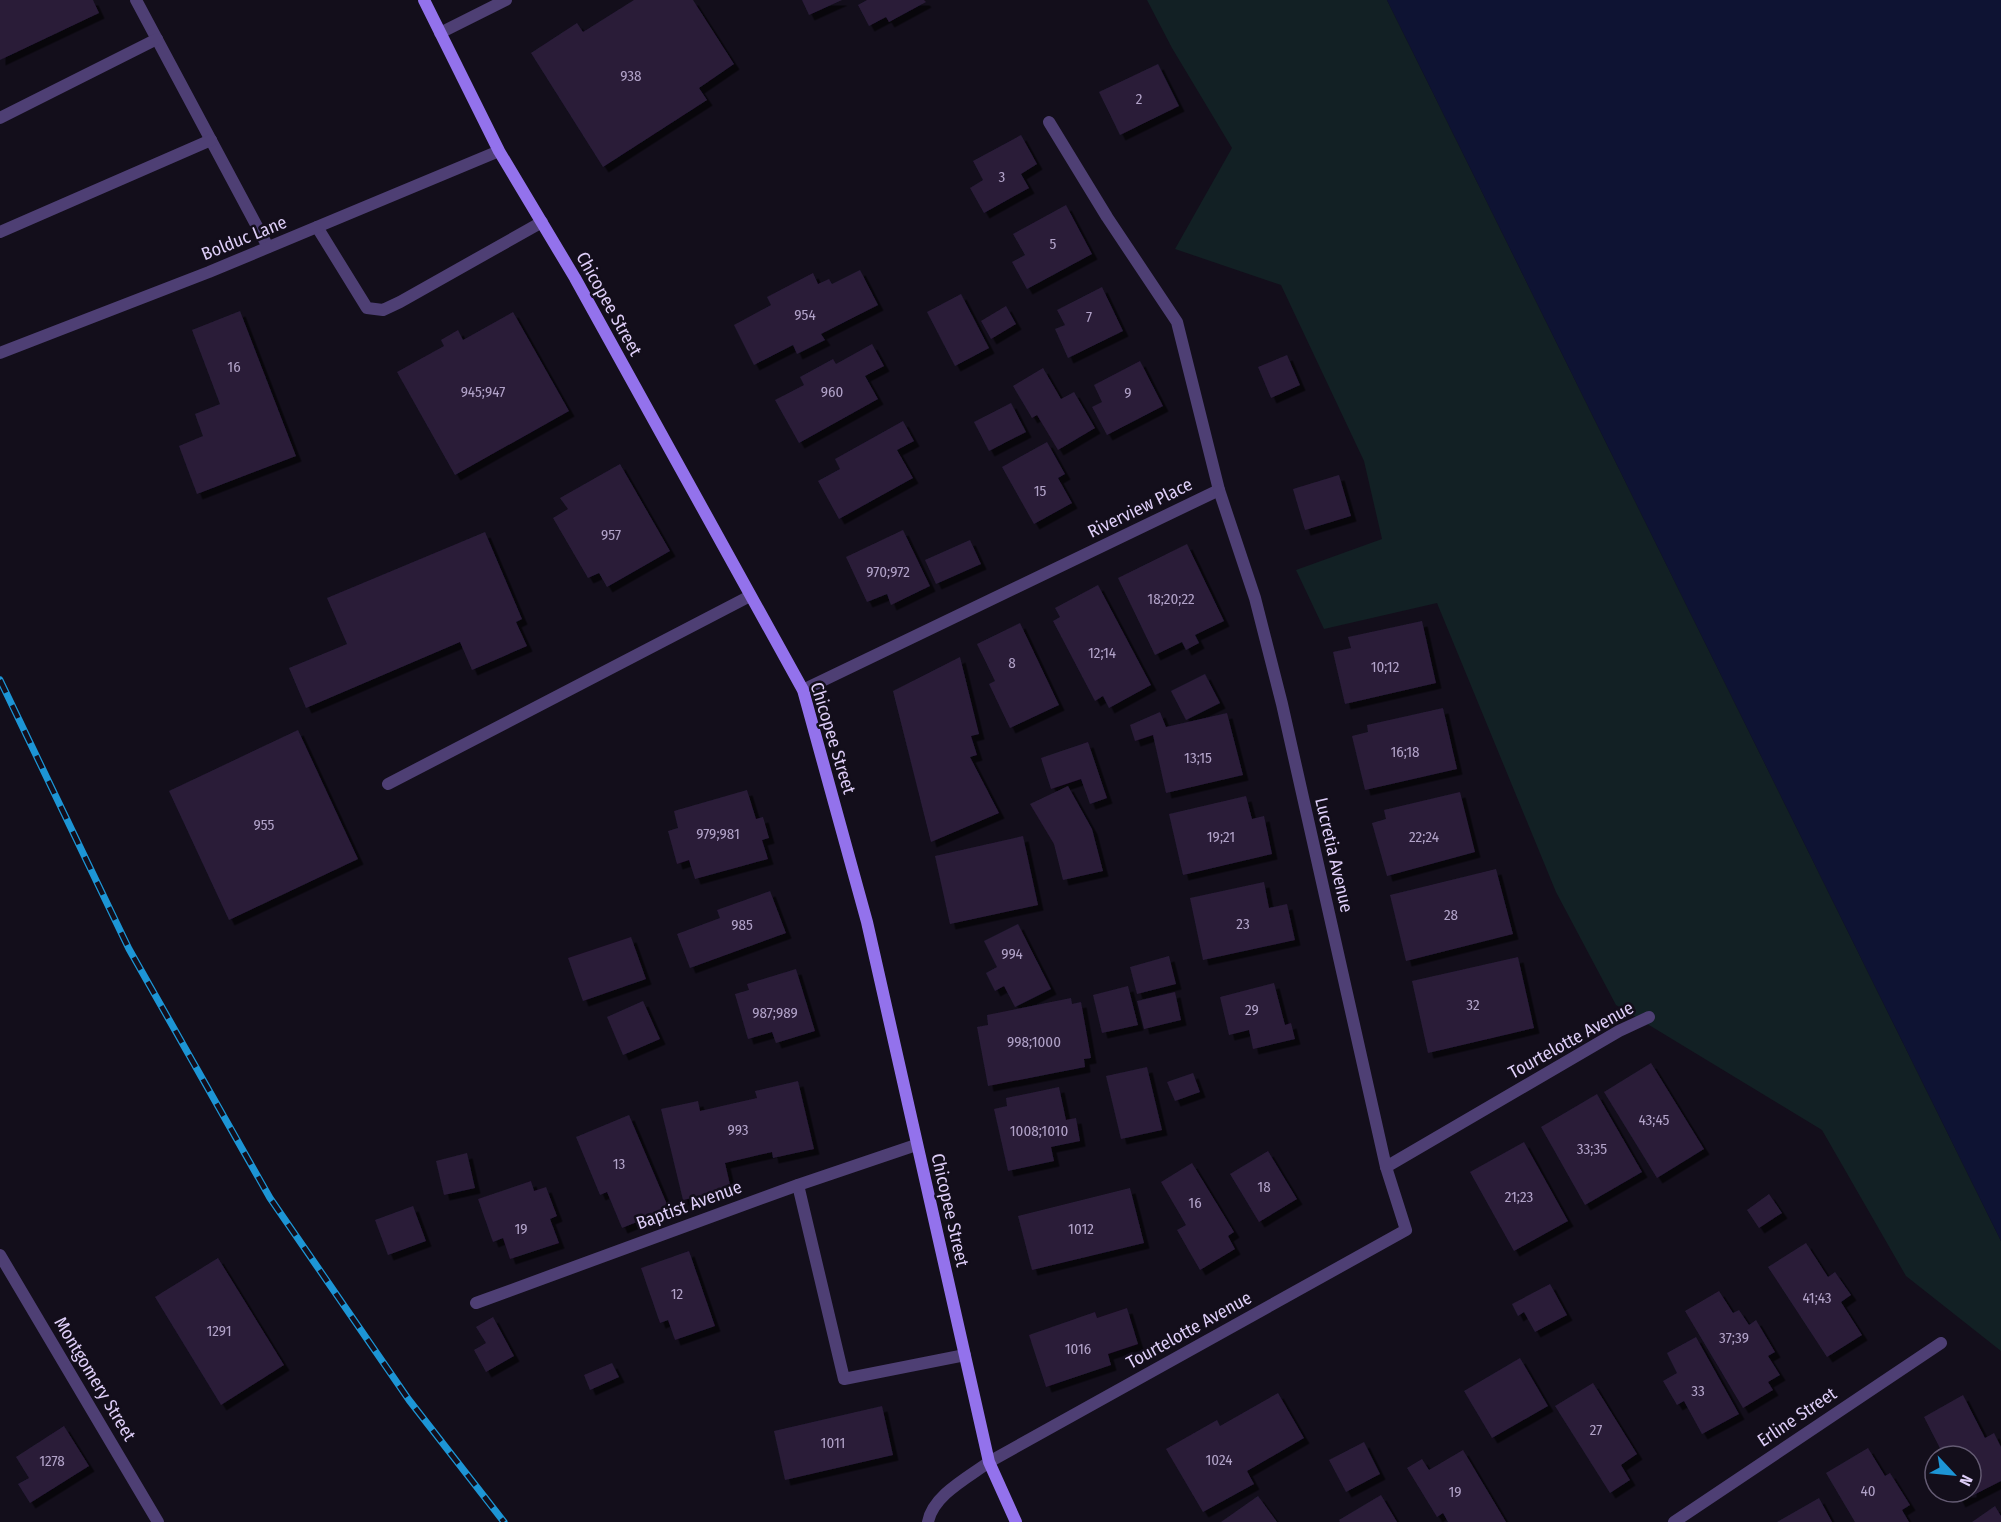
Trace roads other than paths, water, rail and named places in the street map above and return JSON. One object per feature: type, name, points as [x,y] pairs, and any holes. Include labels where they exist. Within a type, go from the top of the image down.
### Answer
[{"type":"main road","name":"Chicopee Street","points":[[424,0],[499,151],[575,278],[803,690],[867,922],[989,1462],[1016,1522]]},
{"type":"street","points":[[136,0],[268,247]]},
{"type":"street","points":[[440,33],[506,0]]},
{"type":"street","points":[[0,118],[156,39]]},
{"type":"street","name":"Riverview Place","points":[[803,690],[1219,490],[1177,322],[1107,218],[1049,122]]},
{"type":"street","points":[[0,232],[211,140]]},
{"type":"street","name":"Bolduc Lane","points":[[0,353],[268,247],[499,151]]},
{"type":"street","points":[[317,227],[367,308],[383,310],[542,222]]},
{"type":"street","name":"Lucretia Avenue","points":[[1219,490],[1255,598],[1279,693],[1386,1167],[1406,1230]]},
{"type":"street","points":[[387,784],[750,596]]},
{"type":"street","name":"Tourtelotte Avenue","points":[[1386,1167],[1619,1031],[1649,1017]]},
{"type":"street","name":"Baptist Avenue","points":[[476,1303],[798,1185],[916,1145]]},
{"type":"street","points":[[798,1185],[844,1379],[965,1355]]},
{"type":"street","name":"Tourtelotte Avenue","points":[[928,1522],[929,1515],[944,1495],[989,1462],[1406,1230]]},
{"type":"street","name":"Montgomery Street","points":[[0,1255],[158,1522]]},
{"type":"street","name":"Erline Street","points":[[1674,1522],[1941,1342]]},
{"type":"water","points":[[1387,0],[2001,0],[2001,1241]]},
{"type":"railway","points":[[0,680],[129,949],[270,1198],[409,1400],[504,1522]]}]
